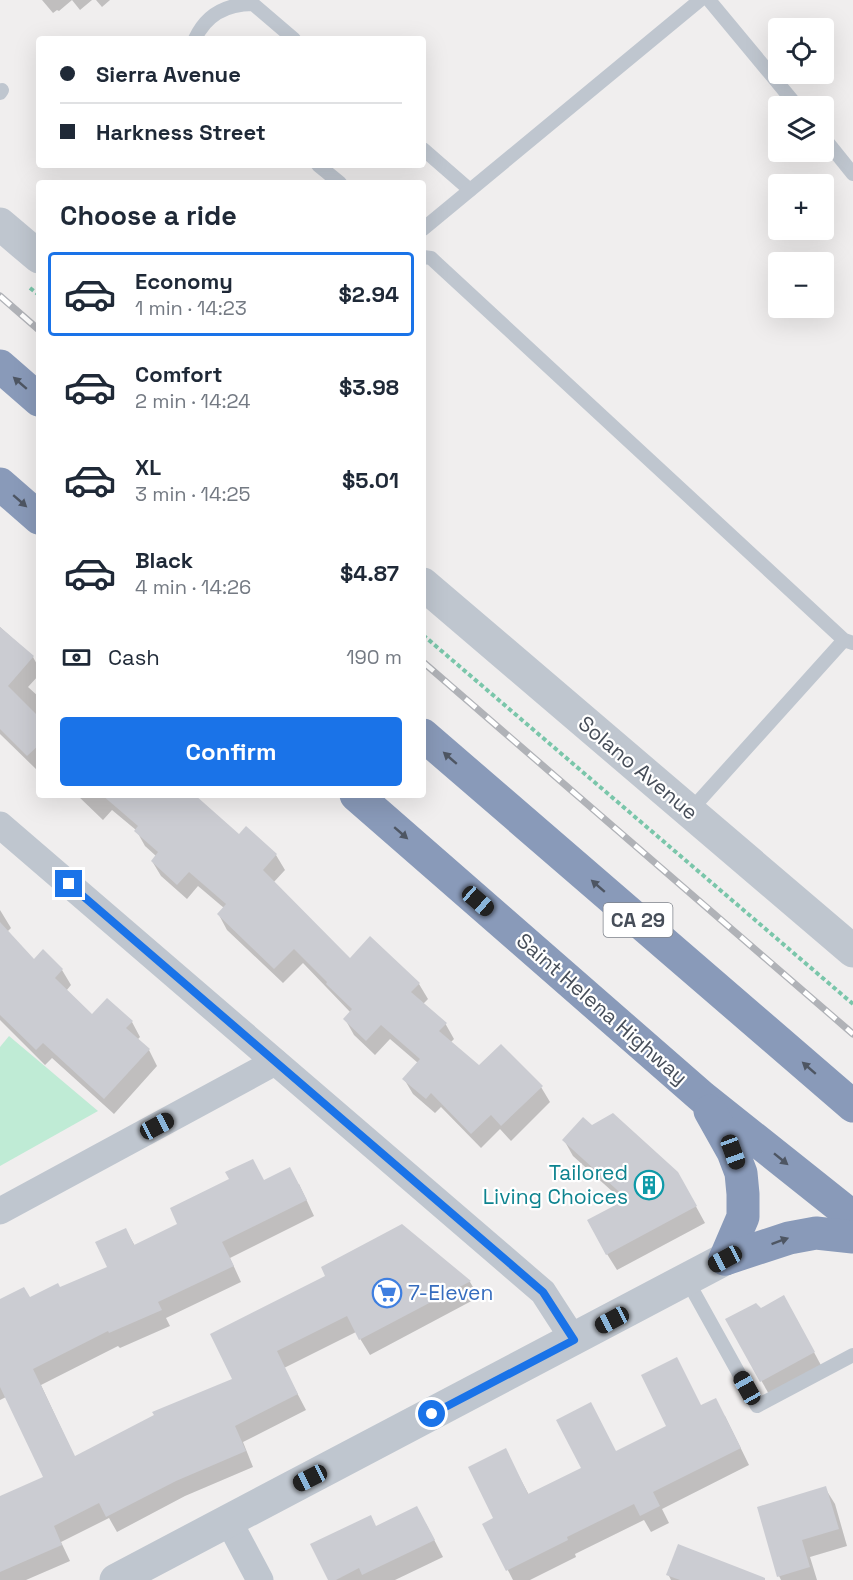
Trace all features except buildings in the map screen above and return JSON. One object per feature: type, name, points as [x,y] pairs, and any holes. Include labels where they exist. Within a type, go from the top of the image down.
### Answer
[{"type":"highway","points":[[0,366],[36,397]]},
{"type":"highway","points":[[0,484],[36,515]]},
{"type":"highway","name":"CA 29","points":[[426,738],[853,1106]]},
{"type":"highway","name":"Saint Helena Highway","points":[[360,798],[702,1097],[853,1217]]},
{"type":"highway","points":[[702,1097],[733,1152],[741,1173],[743,1216],[725,1259]]},
{"type":"highway","points":[[725,1259],[789,1238],[816,1233],[853,1237]]},
{"type":"street","points":[[0,224],[36,254]]},
{"type":"street","name":"Solano Avenue","points":[[426,587],[853,951]]},
{"type":"street","points":[[0,825],[543,1292],[574,1340]]},
{"type":"street","points":[[0,1211],[274,1062]]},
{"type":"street","points":[[116,1580],[725,1259]]},
{"type":"street","points":[[228,1520],[260,1580]]},
{"type":"lane","points":[[426,227],[700,0]]},
{"type":"lane","points":[[709,0],[789,96]]},
{"type":"lane","points":[[196,36],[201,26],[214,13],[242,4],[253,4],[290,36]]},
{"type":"lane","points":[[834,150],[853,174]]},
{"type":"lane","points":[[426,152],[470,190]]},
{"type":"lane","points":[[322,168],[336,180]]},
{"type":"lane","points":[[426,257],[431,258],[849,642],[690,812]]},
{"type":"lane","points":[[687,1280],[758,1406],[853,1356]]},
{"type":"path","points":[[426,638],[853,1004]]},
{"type":"green space","points":[[9,1036],[98,1111],[0,1166],[0,1047]]},
{"type":"railway","points":[[0,296],[36,327]]},
{"type":"railway","points":[[426,665],[853,1034]]},
{"type":"place","name":"Tailored Living Choices","points":[[649,1185]]},
{"type":"place","name":"7-Eleven","points":[[387,1293]]},
{"type":"route","points":[[69,884],[543,1292],[574,1340],[432,1414]]}]
